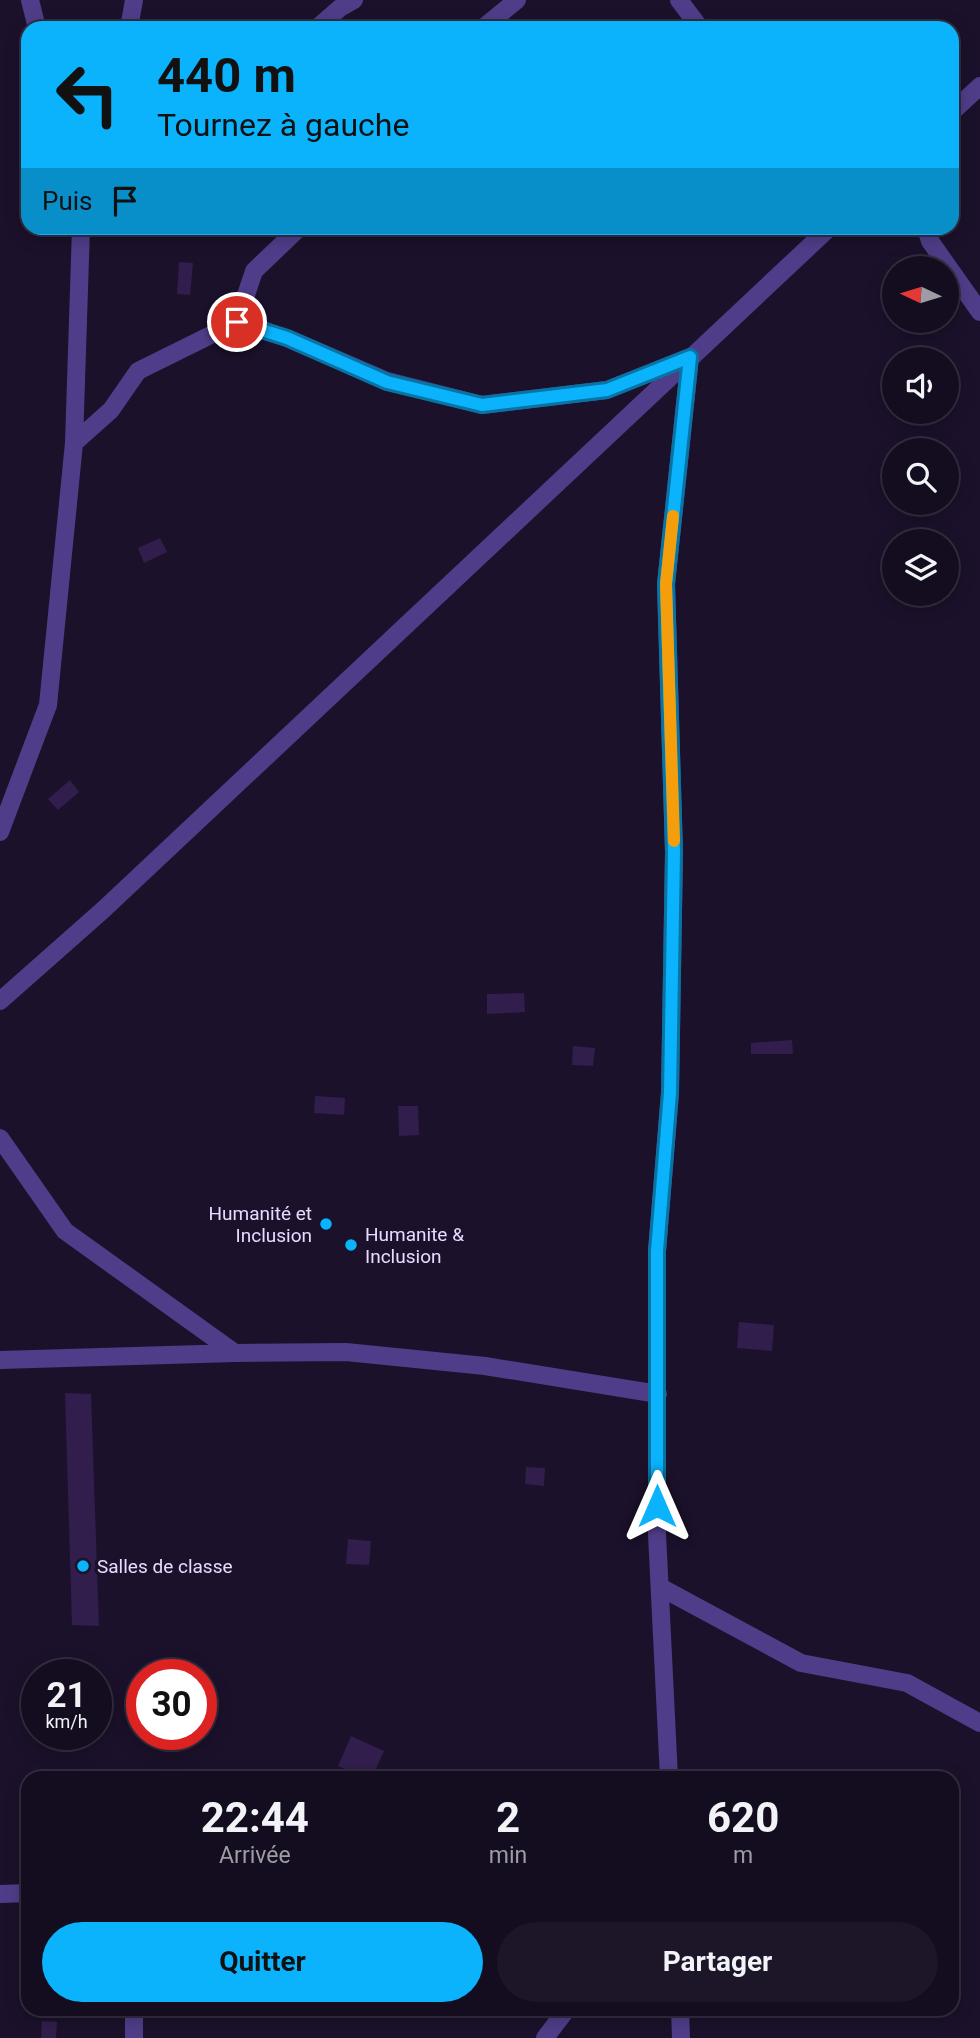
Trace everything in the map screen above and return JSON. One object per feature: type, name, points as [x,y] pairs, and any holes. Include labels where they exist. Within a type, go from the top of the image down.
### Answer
[{"type":"street","points":[[30,0],[35,21]]},
{"type":"street","points":[[130,21],[134,0]]},
{"type":"street","points":[[325,21],[354,0]]},
{"type":"street","points":[[492,21],[517,0]]},
{"type":"street","points":[[679,0],[695,21]]},
{"type":"street","points":[[959,106],[980,86]]},
{"type":"street","points":[[0,832],[48,705],[74,443],[80,235]]},
{"type":"street","points":[[237,322],[254,271],[292,235]]},
{"type":"street","points":[[0,1001],[113,900],[821,235]]},
{"type":"street","points":[[928,235],[980,312]]},
{"type":"street","points":[[74,443],[111,410],[138,371],[237,322],[287,338],[387,382],[482,405],[607,390],[690,357]]},
{"type":"street","points":[[669,1771],[660,1587],[657,1394],[657,1251],[670,1093],[674,852],[666,584],[690,357]]},
{"type":"street","points":[[0,1138],[65,1231],[235,1353]]},
{"type":"street","points":[[0,1360],[346,1352],[485,1366],[657,1394]]},
{"type":"street","points":[[660,1587],[801,1664],[907,1683],[980,1723]]},
{"type":"street","points":[[0,1894],[21,1893]]},
{"type":"street","points":[[134,2016],[134,2038]]},
{"type":"street","points":[[545,2038],[562,2016]]},
{"type":"street","points":[[680,2016],[681,2038]]},
{"type":"building","points":[[179,262],[193,263],[190,295],[177,294]]},
{"type":"building","points":[[160,538],[167,552],[144,563],[138,548]]},
{"type":"building","points":[[70,780],[79,792],[58,810],[48,799]]},
{"type":"building","points":[[524,993],[525,1012],[487,1014],[487,994]]},
{"type":"building","points":[[792,1040],[793,1054],[751,1054],[751,1043]]},
{"type":"building","points":[[573,1046],[595,1048],[593,1066],[572,1065]]},
{"type":"building","points":[[315,1096],[345,1098],[344,1115],[314,1113]]},
{"type":"building","points":[[398,1106],[418,1106],[419,1135],[399,1136]]},
{"type":"building","points":[[739,1322],[774,1325],[772,1351],[737,1348]]},
{"type":"building","points":[[65,1393],[91,1394],[99,1626],[72,1625]]},
{"type":"building","points":[[526,1467],[545,1468],[544,1486],[525,1484]]},
{"type":"building","points":[[348,1539],[371,1541],[369,1565],[346,1564]]},
{"type":"building","points":[[351,1736],[384,1751],[375,1771],[349,1771],[338,1766]]},
{"type":"building","points":[[42,2021],[57,2022],[56,2038],[41,2038]]},
{"type":"slow traffic","points":[[673,516],[666,584],[674,841]]},
{"type":"place","name":"Humanité et Inclusion","points":[[326,1224]]},
{"type":"place","name":"Humanite & Inclusion","points":[[351,1245]]},
{"type":"place","name":"Salles de classe","points":[[83,1566]]},
{"type":"route","points":[[237,322],[287,338],[387,382],[482,405],[607,390],[690,357],[666,584],[674,852],[670,1093],[657,1251],[657,1506]]}]
